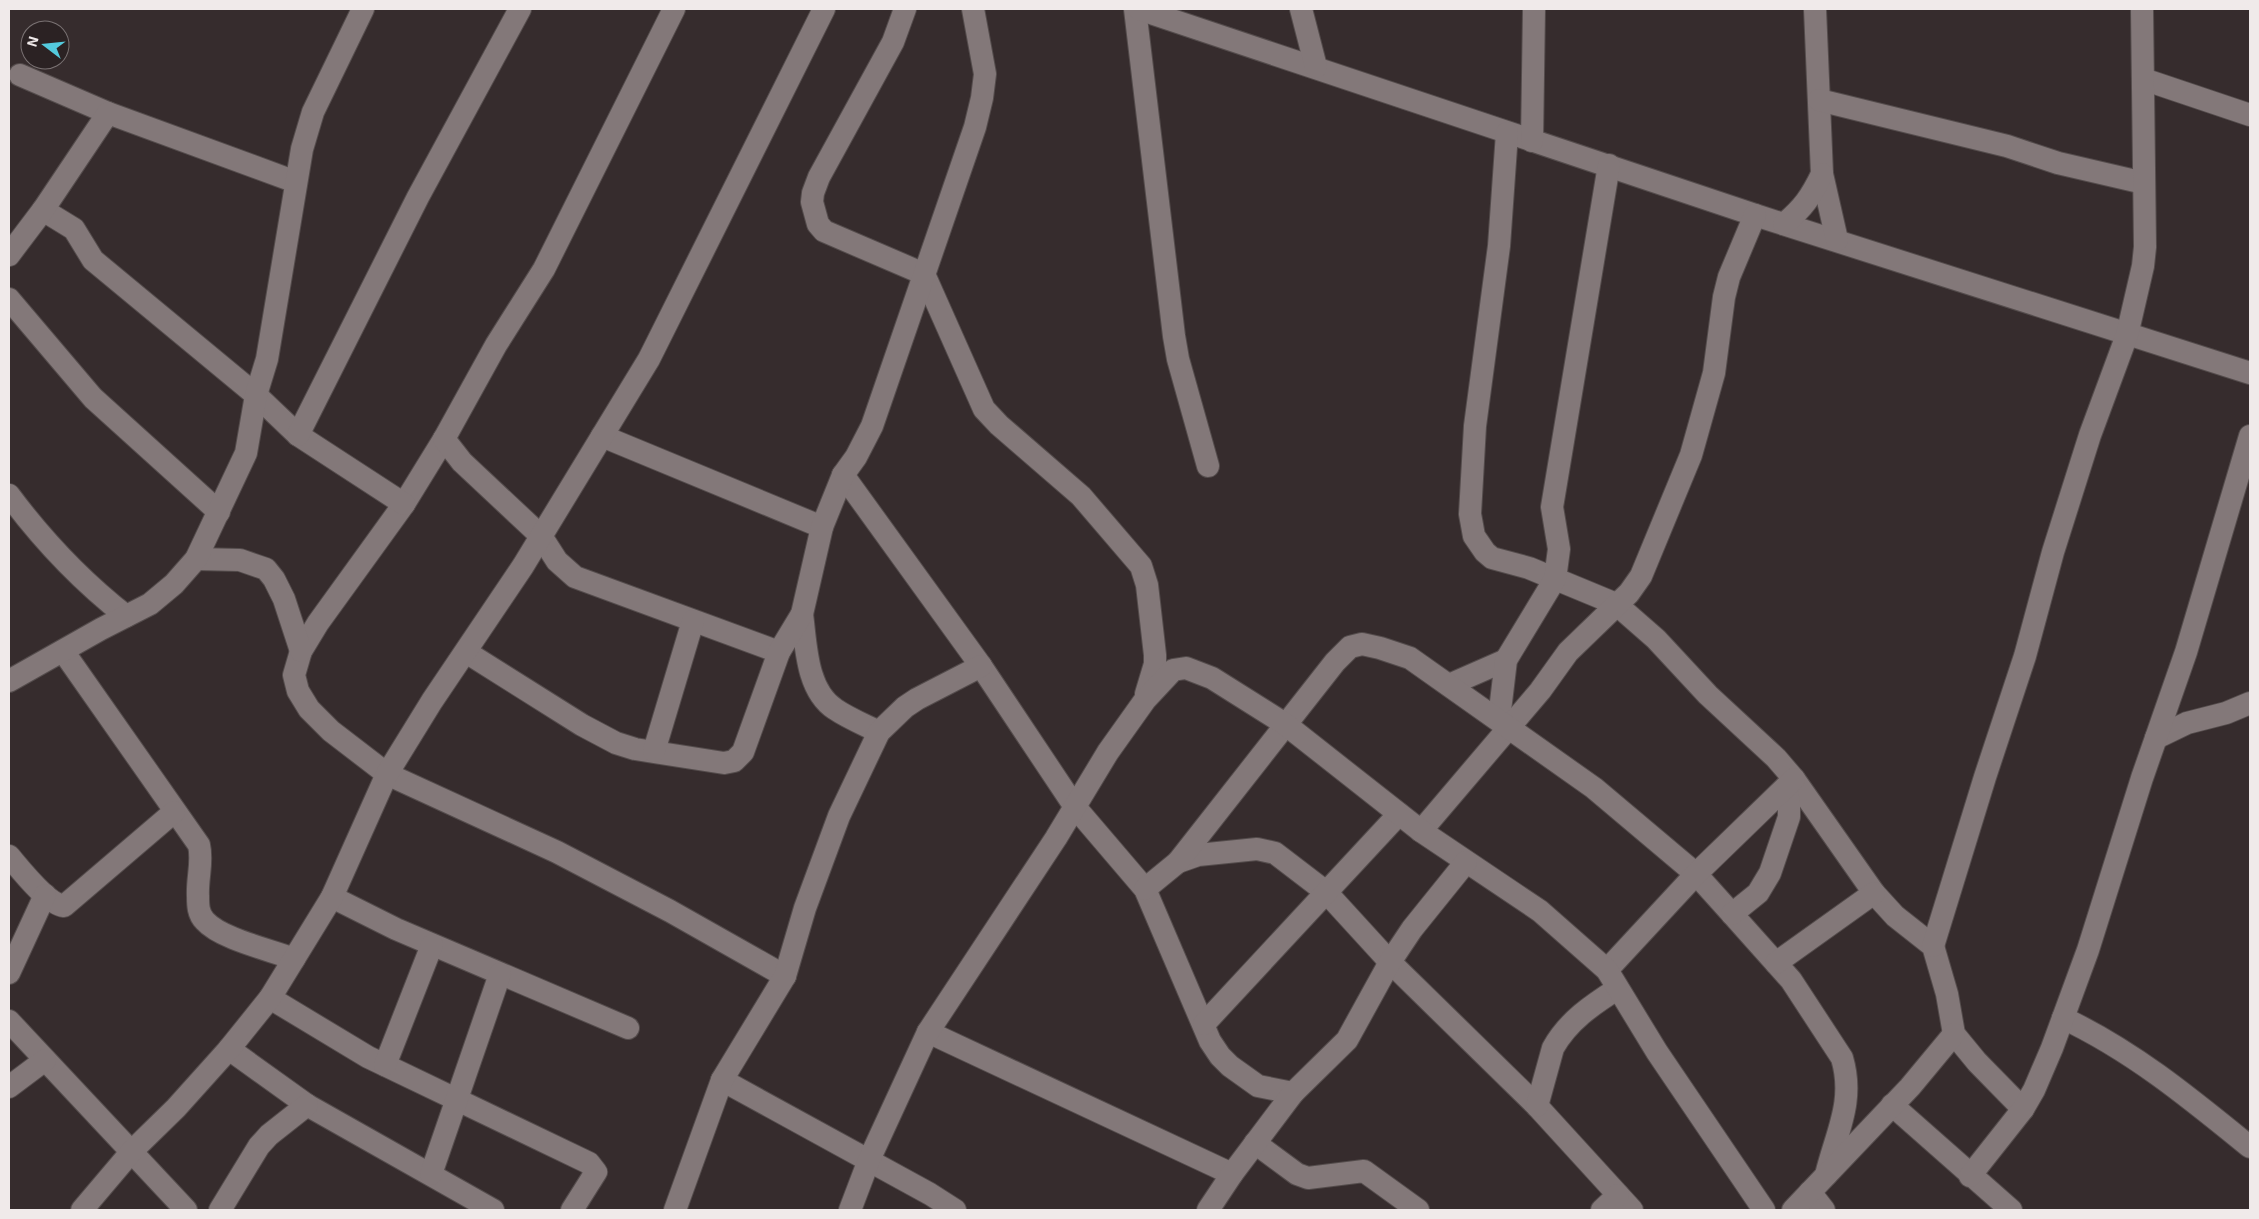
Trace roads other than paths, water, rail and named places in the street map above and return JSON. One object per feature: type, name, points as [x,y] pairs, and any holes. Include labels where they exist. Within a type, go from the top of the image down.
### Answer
[{"type":"street","points":[[9,681],[150,604],[174,584],[196,559],[246,453],[256,395],[267,359],[302,149],[313,112],[363,9]]},
{"type":"street","points":[[298,435],[418,197],[520,9]]},
{"type":"street","points":[[674,9],[544,269],[496,345],[444,439],[404,504],[318,623],[301,651],[294,675],[298,691],[309,709],[331,731],[387,774],[557,852],[670,911],[785,976]]},
{"type":"street","points":[[82,1210],[132,1150],[176,1108],[229,1049],[270,998],[332,897],[387,774],[432,701],[542,536],[650,359],[824,9]]},
{"type":"street","points":[[905,9],[893,42],[819,177],[812,202],[818,224],[824,231],[924,274],[984,409],[999,425],[1081,496],[1141,566],[1148,585],[1155,655],[1155,664],[1145,700]]},
{"type":"street","points":[[466,652],[582,725],[616,743],[635,749],[724,763],[734,762],[743,752],[779,652],[802,614],[822,527],[843,475],[856,457],[872,426],[975,127],[982,98],[985,74],[973,9]]},
{"type":"street","points":[[1135,9],[1174,336],[1178,359],[1208,466]]},
{"type":"street","points":[[1139,9],[1784,224],[2126,335],[2250,373]]},
{"type":"street","points":[[1301,9],[1316,67]]},
{"type":"street","points":[[1532,141],[1534,9]]},
{"type":"street","points":[[1815,9],[1822,174],[1837,240]]},
{"type":"street","points":[[2023,1109],[1976,1062],[1954,1034],[1947,994],[1933,946],[1984,777],[2025,656],[2053,552],[2090,435],[2126,335],[2143,266],[2144,79],[2142,9]]},
{"type":"street","points":[[20,75],[108,113],[296,182]]},
{"type":"street","points":[[2144,79],[2250,115]]},
{"type":"street","points":[[1819,100],[2007,146],[2058,163],[2144,183]]},
{"type":"street","points":[[9,255],[43,210],[108,113]]},
{"type":"street","points":[[1507,133],[1499,246],[1475,426],[1470,514],[1471,526],[1479,544],[1492,558],[1530,568],[1616,604],[1656,639],[1708,694],[1776,758],[1790,783],[1874,893],[1895,916],[1933,946]]},
{"type":"street","points":[[1504,722],[1506,660],[1555,579],[1559,549],[1552,507],[1609,165]]},
{"type":"street","points":[[1784,224],[1800,210],[1812,194],[1822,174]]},
{"type":"street","points":[[43,210],[74,229],[93,260],[256,395],[298,435],[404,504]]},
{"type":"street","points":[[1421,831],[1481,763],[1504,722],[1540,690],[1579,639],[1629,593],[1642,576],[1690,455],[1714,373],[1727,284],[1755,214]]},
{"type":"street","points":[[9,299],[93,398],[219,512]]},
{"type":"street","points":[[602,436],[822,527]]},
{"type":"street","points":[[1970,1176],[2023,1109],[2034,1090],[2063,1018],[2088,950],[2156,738],[2186,652],[2250,436]]},
{"type":"street","points":[[444,439],[450,450],[462,462],[542,536],[557,561],[575,577],[779,652]]},
{"type":"street","points":[[843,475],[981,666],[1075,808],[1145,889],[1210,1041],[1220,1056],[1230,1066],[1258,1086],[1293,1093]]},
{"type":"street","points":[[9,495],[54,551],[85,582],[126,616]]},
{"type":"street","points":[[196,559],[240,560],[266,569],[274,579],[284,599],[301,651]]},
{"type":"street","points":[[802,614],[809,665],[820,694],[833,708],[879,732]]},
{"type":"street","points":[[654,751],[693,621]]},
{"type":"street","points":[[1145,889],[1178,862],[1285,724],[1335,662],[1350,647],[1362,644],[1401,654],[1410,658],[1504,722],[1594,788],[1696,874],[1790,980],[1842,1058],[1845,1070],[1847,1098],[1826,1175]]},
{"type":"street","points":[[63,651],[110,715],[174,812],[199,845],[202,855],[198,895],[199,912],[205,921],[220,933],[294,959]]},
{"type":"street","points":[[1449,685],[1506,660]]},
{"type":"street","points":[[681,1208],[722,1080],[785,976],[805,908],[839,816],[879,732],[905,707],[917,699],[981,666]]},
{"type":"street","points":[[850,1210],[869,1160],[928,1032],[1075,808],[1108,752],[1145,700],[1167,674],[1173,670],[1186,668],[1212,678],[1285,724],[1421,831],[1505,886],[1540,912],[1612,980],[1723,1151],[1764,1210]]},
{"type":"street","points":[[2156,738],[2187,723],[2226,713],[2250,703]]},
{"type":"street","points":[[2165,714],[2187,723]]},
{"type":"street","points":[[1537,1106],[1553,1048],[1558,1039],[1592,1005],[1696,874],[1790,783]]},
{"type":"street","points":[[1732,914],[1758,893],[1770,873],[1789,817],[1790,783]]},
{"type":"street","points":[[9,856],[57,906],[64,906],[174,812]]},
{"type":"street","points":[[1204,1024],[1399,814]]},
{"type":"street","points":[[1178,862],[1198,855],[1266,850],[1275,853],[1326,892],[1390,962],[1537,1106],[1625,1202],[1602,1210]]},
{"type":"street","points":[[1208,1210],[1232,1174],[1293,1093],[1347,1040],[1390,962],[1412,929],[1466,862]]},
{"type":"street","points":[[1776,963],[1874,893]]},
{"type":"street","points":[[9,973],[45,895]]},
{"type":"street","points":[[332,897],[432,945],[628,1028]]},
{"type":"street","points":[[385,1065],[432,945]]},
{"type":"street","points":[[431,1174],[500,974]]},
{"type":"street","points":[[270,998],[350,1047],[589,1163],[596,1172],[572,1210]]},
{"type":"street","points":[[2063,1018],[2099,1036],[2152,1069],[2250,1147]]},
{"type":"street","points":[[9,1021],[44,1060],[132,1150],[186,1210]]},
{"type":"street","points":[[928,1032],[1232,1174]]},
{"type":"street","points":[[1793,1210],[1892,1105],[1954,1034]]},
{"type":"street","points":[[229,1049],[307,1105],[493,1210]]},
{"type":"street","points":[[9,1087],[44,1060]]},
{"type":"street","points":[[722,1080],[869,1160],[955,1210]]},
{"type":"street","points":[[1258,1086],[1272,1121]]},
{"type":"street","points":[[1847,1098],[1876,1122]]},
{"type":"street","points":[[220,1210],[259,1146],[269,1135],[307,1105]]},
{"type":"street","points":[[1892,1105],[1970,1176],[2011,1210]]},
{"type":"street","points":[[1255,1143],[1297,1174],[1308,1178],[1364,1171],[1415,1209]]},
{"type":"street","points":[[1810,1192],[1824,1210]]}]
